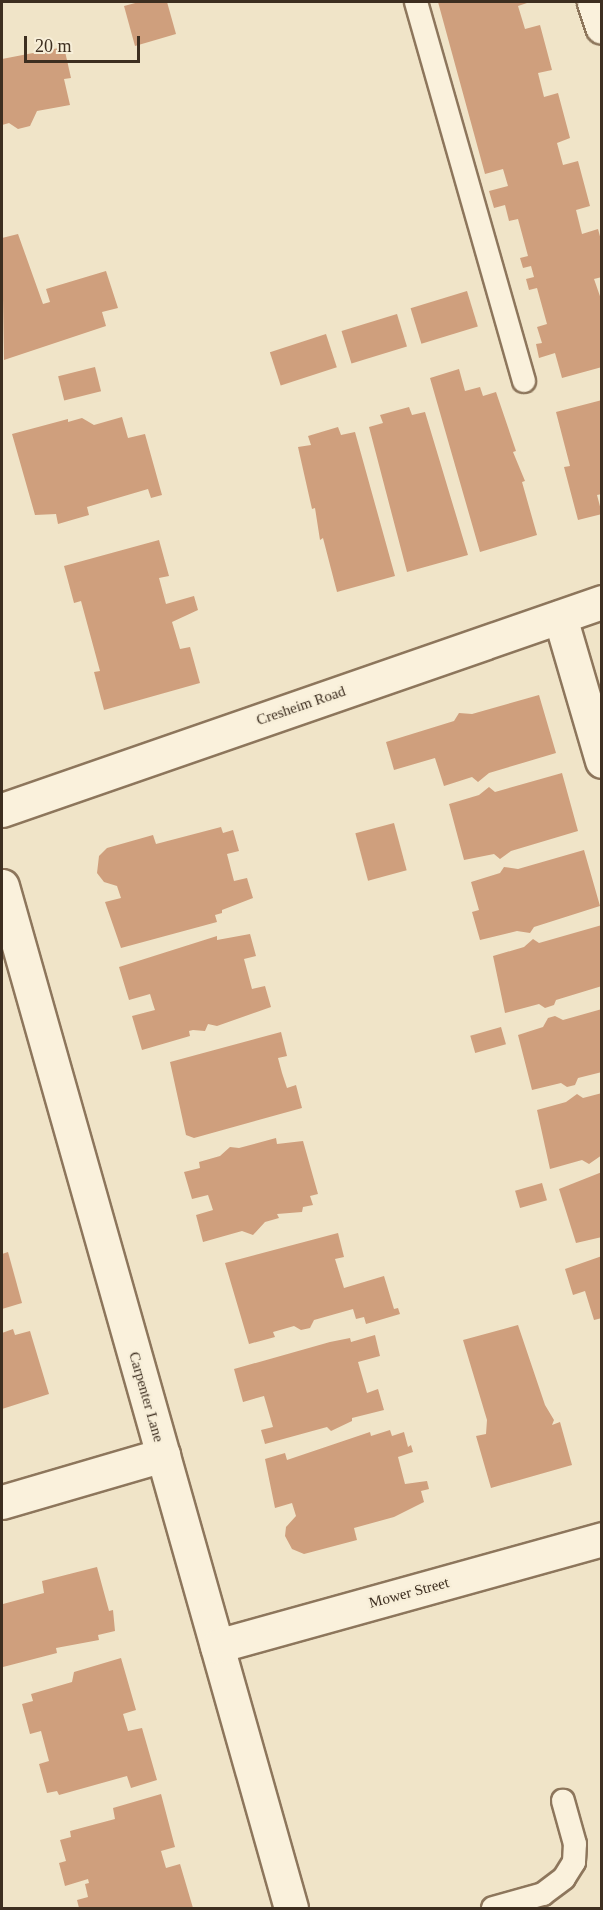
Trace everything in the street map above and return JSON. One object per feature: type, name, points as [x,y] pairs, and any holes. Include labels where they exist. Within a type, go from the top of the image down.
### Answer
[{"type":"street","points":[[594,2],[602,27]]},
{"type":"street","name":"Cresheim Road","points":[[2,810],[602,602]]},
{"type":"street","points":[[560,616],[602,761]]},
{"type":"street","name":"Carpenter Lane","points":[[2,886],[291,1908]]},
{"type":"street","points":[[2,1502],[163,1455]]},
{"type":"street","name":"Mower Street","points":[[217,1646],[602,1539]]},
{"type":"lane","points":[[416,2],[524,381]]},
{"type":"lane","points":[[493,1908],[543,1894],[564,1878],[574,1862],[575,1844],[563,1801]]},
{"type":"building","points":[[139,2],[167,2],[176,34],[135,46],[124,6]]},
{"type":"building","points":[[438,2],[530,2],[518,6],[525,29],[540,25],[552,70],[538,73],[544,97],[558,93],[570,138],[557,143],[563,165],[578,161],[590,206],[576,210],[582,234],[598,229],[602,244],[602,277],[594,279],[602,302],[602,367],[562,378],[555,353],[539,358],[536,344],[542,343],[537,327],[547,324],[537,288],[529,290],[526,279],[534,277],[531,266],[523,268],[520,258],[528,256],[518,219],[509,221],[505,205],[494,208],[489,191],[508,186],[503,169],[485,174]]},
{"type":"building","points":[[64,47],[71,78],[64,79],[70,105],[37,111],[30,126],[18,129],[9,123],[2,125],[2,59]]},
{"type":"building","points":[[18,234],[43,304],[50,302],[46,289],[106,271],[118,308],[102,312],[106,326],[4,360],[2,238]]},
{"type":"building","points":[[467,291],[478,326],[421,344],[411,308]]},
{"type":"building","points":[[397,314],[407,347],[351,363],[342,331]]},
{"type":"building","points":[[326,334],[337,367],[281,386],[270,352]]},
{"type":"building","points":[[95,367],[101,391],[64,400],[58,376]]},
{"type":"building","points":[[459,369],[465,391],[480,387],[483,396],[496,392],[516,451],[513,452],[525,481],[522,482],[537,535],[480,552],[430,378]]},
{"type":"building","points":[[602,400],[602,494],[597,495],[602,514],[578,520],[564,467],[570,466],[556,412]]},
{"type":"building","points":[[409,407],[412,415],[425,412],[468,555],[407,572],[369,427],[383,423],[380,415]]},
{"type":"building","points":[[122,417],[128,438],[145,434],[162,495],[151,498],[148,489],[87,507],[89,515],[58,524],[56,514],[35,515],[12,434],[68,419],[68,422],[82,418],[94,425]]},
{"type":"building","points":[[338,427],[341,435],[355,432],[395,576],[337,592],[323,538],[320,540],[315,508],[312,509],[298,447],[311,445],[308,436]]},
{"type":"building","points":[[159,540],[169,576],[159,578],[166,604],[194,596],[198,610],[172,622],[180,649],[190,647],[200,683],[104,710],[94,672],[100,671],[81,601],[74,603],[64,566]]},
{"type":"building","points":[[539,695],[556,753],[489,773],[478,782],[472,777],[444,786],[435,758],[394,770],[386,742],[454,721],[459,713],[472,714]]},
{"type":"building","points":[[562,773],[578,831],[511,851],[500,859],[494,854],[464,860],[449,804],[479,795],[489,787],[495,792]]},
{"type":"building","points":[[394,823],[407,870],[368,881],[355,833]]},
{"type":"building","points":[[221,827],[223,833],[233,830],[239,851],[227,854],[234,881],[247,878],[253,898],[222,910],[222,913],[215,915],[217,922],[121,948],[105,902],[121,898],[117,886],[104,882],[97,873],[99,856],[107,848],[153,835],[156,844]]},
{"type":"building","points":[[584,850],[600,906],[534,927],[530,933],[517,931],[480,940],[472,912],[479,910],[471,882],[500,873],[504,867],[518,869]]},
{"type":"building","points":[[602,925],[602,986],[556,1000],[554,1005],[545,1008],[539,1004],[505,1013],[493,956],[524,947],[533,939],[539,943]]},
{"type":"building","points":[[250,934],[256,956],[244,959],[252,989],[265,986],[271,1007],[217,1026],[208,1024],[205,1031],[189,1031],[190,1036],[142,1050],[132,1016],[155,1010],[150,994],[129,1000],[119,967],[217,936],[217,940]]},
{"type":"building","points":[[602,1009],[602,1072],[578,1078],[575,1085],[567,1087],[561,1083],[532,1090],[518,1035],[543,1027],[548,1018],[555,1016],[563,1020]]},
{"type":"building","points":[[501,1027],[506,1044],[475,1053],[470,1036]]},
{"type":"building","points":[[281,1032],[287,1056],[278,1058],[282,1073],[287,1088],[296,1085],[302,1108],[194,1138],[186,1135],[170,1062]]},
{"type":"building","points":[[602,1093],[602,1155],[589,1164],[582,1160],[550,1169],[537,1110],[566,1102],[577,1094],[583,1098]]},
{"type":"building","points":[[276,1138],[277,1144],[303,1141],[318,1194],[310,1196],[313,1205],[303,1207],[302,1212],[277,1214],[279,1218],[265,1222],[253,1235],[242,1231],[203,1242],[196,1215],[213,1210],[208,1195],[192,1199],[184,1172],[200,1168],[199,1162],[220,1156],[230,1147],[239,1148]]},
{"type":"building","points":[[602,1172],[602,1237],[576,1243],[559,1189]]},
{"type":"building","points":[[542,1183],[547,1200],[520,1208],[515,1191]]},
{"type":"building","points":[[338,1233],[344,1257],[335,1259],[344,1288],[384,1276],[394,1309],[398,1308],[400,1314],[366,1324],[364,1317],[356,1319],[353,1309],[314,1320],[310,1328],[301,1330],[294,1326],[273,1332],[275,1337],[249,1344],[225,1263]]},
{"type":"building","points":[[8,1252],[22,1303],[2,1309],[2,1254]]},
{"type":"building","points":[[602,1256],[602,1318],[594,1320],[585,1291],[573,1295],[565,1269]]},
{"type":"building","points":[[518,1325],[545,1405],[554,1420],[552,1425],[560,1422],[572,1465],[491,1488],[476,1436],[486,1434],[487,1420],[463,1340]]},
{"type":"building","points":[[13,1329],[15,1335],[30,1331],[49,1394],[2,1409],[2,1333]]},
{"type":"building","points":[[375,1335],[380,1356],[358,1362],[367,1393],[378,1389],[384,1410],[352,1418],[352,1421],[331,1431],[327,1427],[265,1444],[261,1430],[273,1427],[264,1396],[243,1402],[234,1369],[330,1342],[350,1338],[351,1342]]},
{"type":"building","points":[[390,1430],[392,1436],[404,1432],[408,1447],[411,1445],[413,1452],[398,1457],[405,1484],[427,1481],[429,1489],[421,1491],[424,1502],[394,1517],[354,1528],[357,1540],[304,1554],[292,1549],[285,1536],[286,1527],[296,1516],[292,1503],[275,1508],[265,1459],[285,1453],[287,1460],[370,1432],[371,1436]]},
{"type":"building","points":[[97,1567],[109,1611],[113,1610],[115,1631],[98,1635],[99,1640],[56,1648],[57,1653],[3,1667],[3,1604],[44,1593],[42,1581]]},
{"type":"building","points":[[121,1658],[136,1710],[123,1714],[128,1731],[142,1728],[157,1780],[131,1788],[127,1776],[59,1795],[57,1791],[47,1793],[39,1764],[49,1761],[41,1731],[30,1734],[22,1704],[33,1701],[31,1694],[72,1682],[74,1672]]},
{"type":"building","points":[[161,1794],[175,1847],[161,1851],[166,1868],[180,1864],[193,1908],[79,1908],[77,1900],[88,1897],[85,1884],[89,1883],[88,1879],[65,1886],[59,1863],[66,1861],[60,1840],[71,1837],[70,1831],[115,1819],[113,1808]]}]
